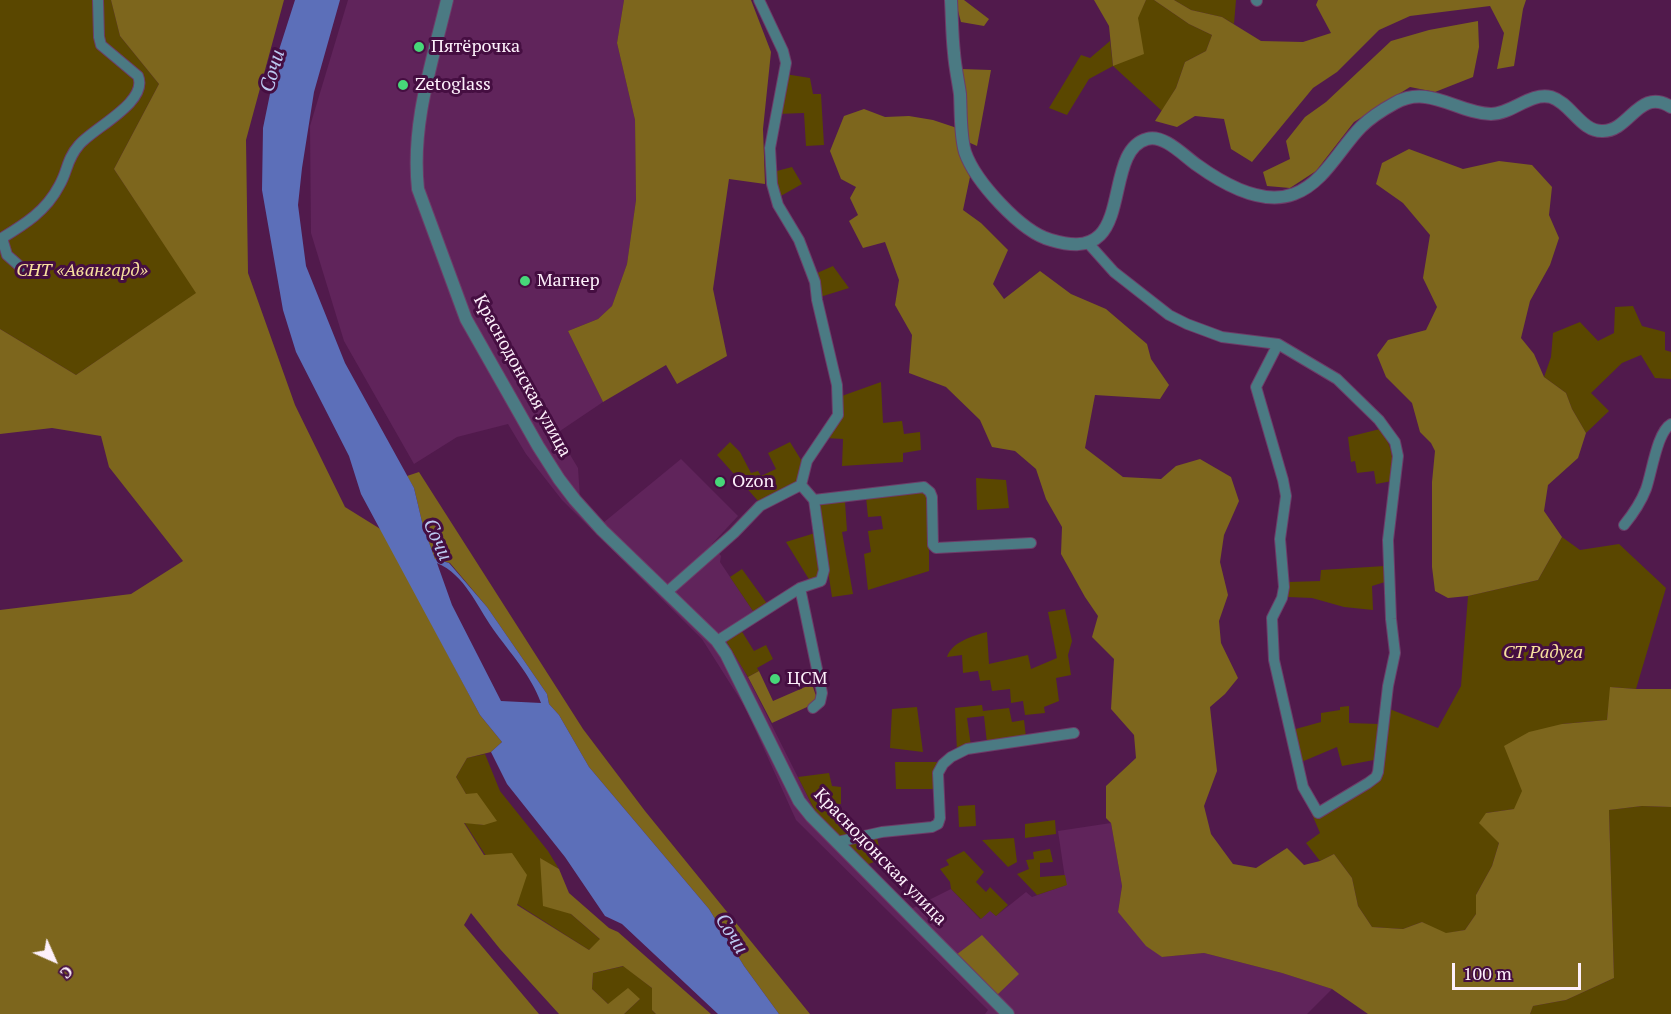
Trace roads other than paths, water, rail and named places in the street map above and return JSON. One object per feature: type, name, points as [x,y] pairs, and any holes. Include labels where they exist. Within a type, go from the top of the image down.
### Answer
[{"type":"street","points":[[24,270],[7,255],[2,238],[33,219],[44,207],[60,186],[68,159],[81,143],[129,103],[140,86],[138,76],[101,45],[98,0]]},
{"type":"street","name":"Краснодонская улица","points":[[447,0],[421,106],[415,151],[418,189],[466,319],[559,479],[587,514],[717,641],[726,654],[799,801],[811,816],[1008,1014]]},
{"type":"street","points":[[667,592],[760,506],[801,485],[807,461],[838,415],[837,385],[816,282],[799,240],[786,222],[778,205],[772,184],[770,148],[786,63],[783,51],[759,0]]},
{"type":"street","points":[[951,0],[954,55],[959,84],[964,148],[971,166],[1008,212],[1028,230],[1048,240],[1065,244],[1088,243],[1106,229],[1128,156],[1141,141],[1149,138],[1157,138],[1172,146],[1199,167],[1242,190],[1267,196],[1281,196],[1294,194],[1312,183],[1362,125],[1395,103],[1412,95],[1429,97],[1487,114],[1506,111],[1533,99],[1549,97],[1562,103],[1590,128],[1604,131],[1621,123],[1646,104],[1660,102],[1671,107]]},
{"type":"street","points":[[1088,243],[1114,272],[1168,315],[1222,337],[1278,344],[1337,379],[1380,420],[1395,442],[1398,456],[1388,540],[1391,619],[1395,653],[1388,686],[1378,772],[1376,777],[1368,783],[1318,813],[1303,787],[1274,660],[1272,618],[1282,598],[1284,587],[1280,539],[1286,496],[1284,480],[1256,387],[1278,344]]},
{"type":"street","points":[[1624,525],[1633,515],[1645,491],[1654,467],[1659,440],[1666,427],[1671,424]]},
{"type":"street","points":[[717,641],[800,588],[821,581],[823,578],[814,500],[801,485]]},
{"type":"street","points":[[814,500],[924,487],[932,496],[933,545],[936,548],[1030,543]]},
{"type":"street","points":[[800,588],[822,693],[820,702],[813,708]]},
{"type":"street","points":[[837,842],[882,832],[932,827],[938,824],[940,818],[938,773],[943,764],[967,749],[1074,733]]},
{"type":"water","points":[[295,0],[340,0],[314,92],[302,168],[298,205],[306,266],[345,363],[414,488],[423,526],[435,559],[449,563],[487,607],[547,694],[549,704],[559,715],[589,767],[709,909],[744,966],[779,1014],[718,1014],[622,924],[605,916],[565,857],[507,784],[491,752],[502,742],[480,715],[361,494],[349,456],[296,352],[283,310],[262,190],[263,128],[279,50]],"holes":[[[437,563],[447,568],[463,583],[526,674],[541,703],[501,701],[452,605]]]},
{"type":"place","name":"Пятёрочка","points":[[419,47]]},
{"type":"place","name":"Zetoglass","points":[[403,85]]},
{"type":"place","name":"Магнер","points":[[525,281]]},
{"type":"place","name":"Ozon","points":[[720,482]]},
{"type":"place","name":"ЦСМ","points":[[775,679]]},
{"type":"water label","name":"Сочи","points":[[273,71]]},
{"type":"water label","name":"Сочи","points":[[437,540]]},
{"type":"water label","name":"Сочи","points":[[731,934]]},
{"type":"park label","name":"СНТ «Авангард»","points":[[82,271]]},
{"type":"park label","name":"СТ Радуга","points":[[1543,653]]}]
